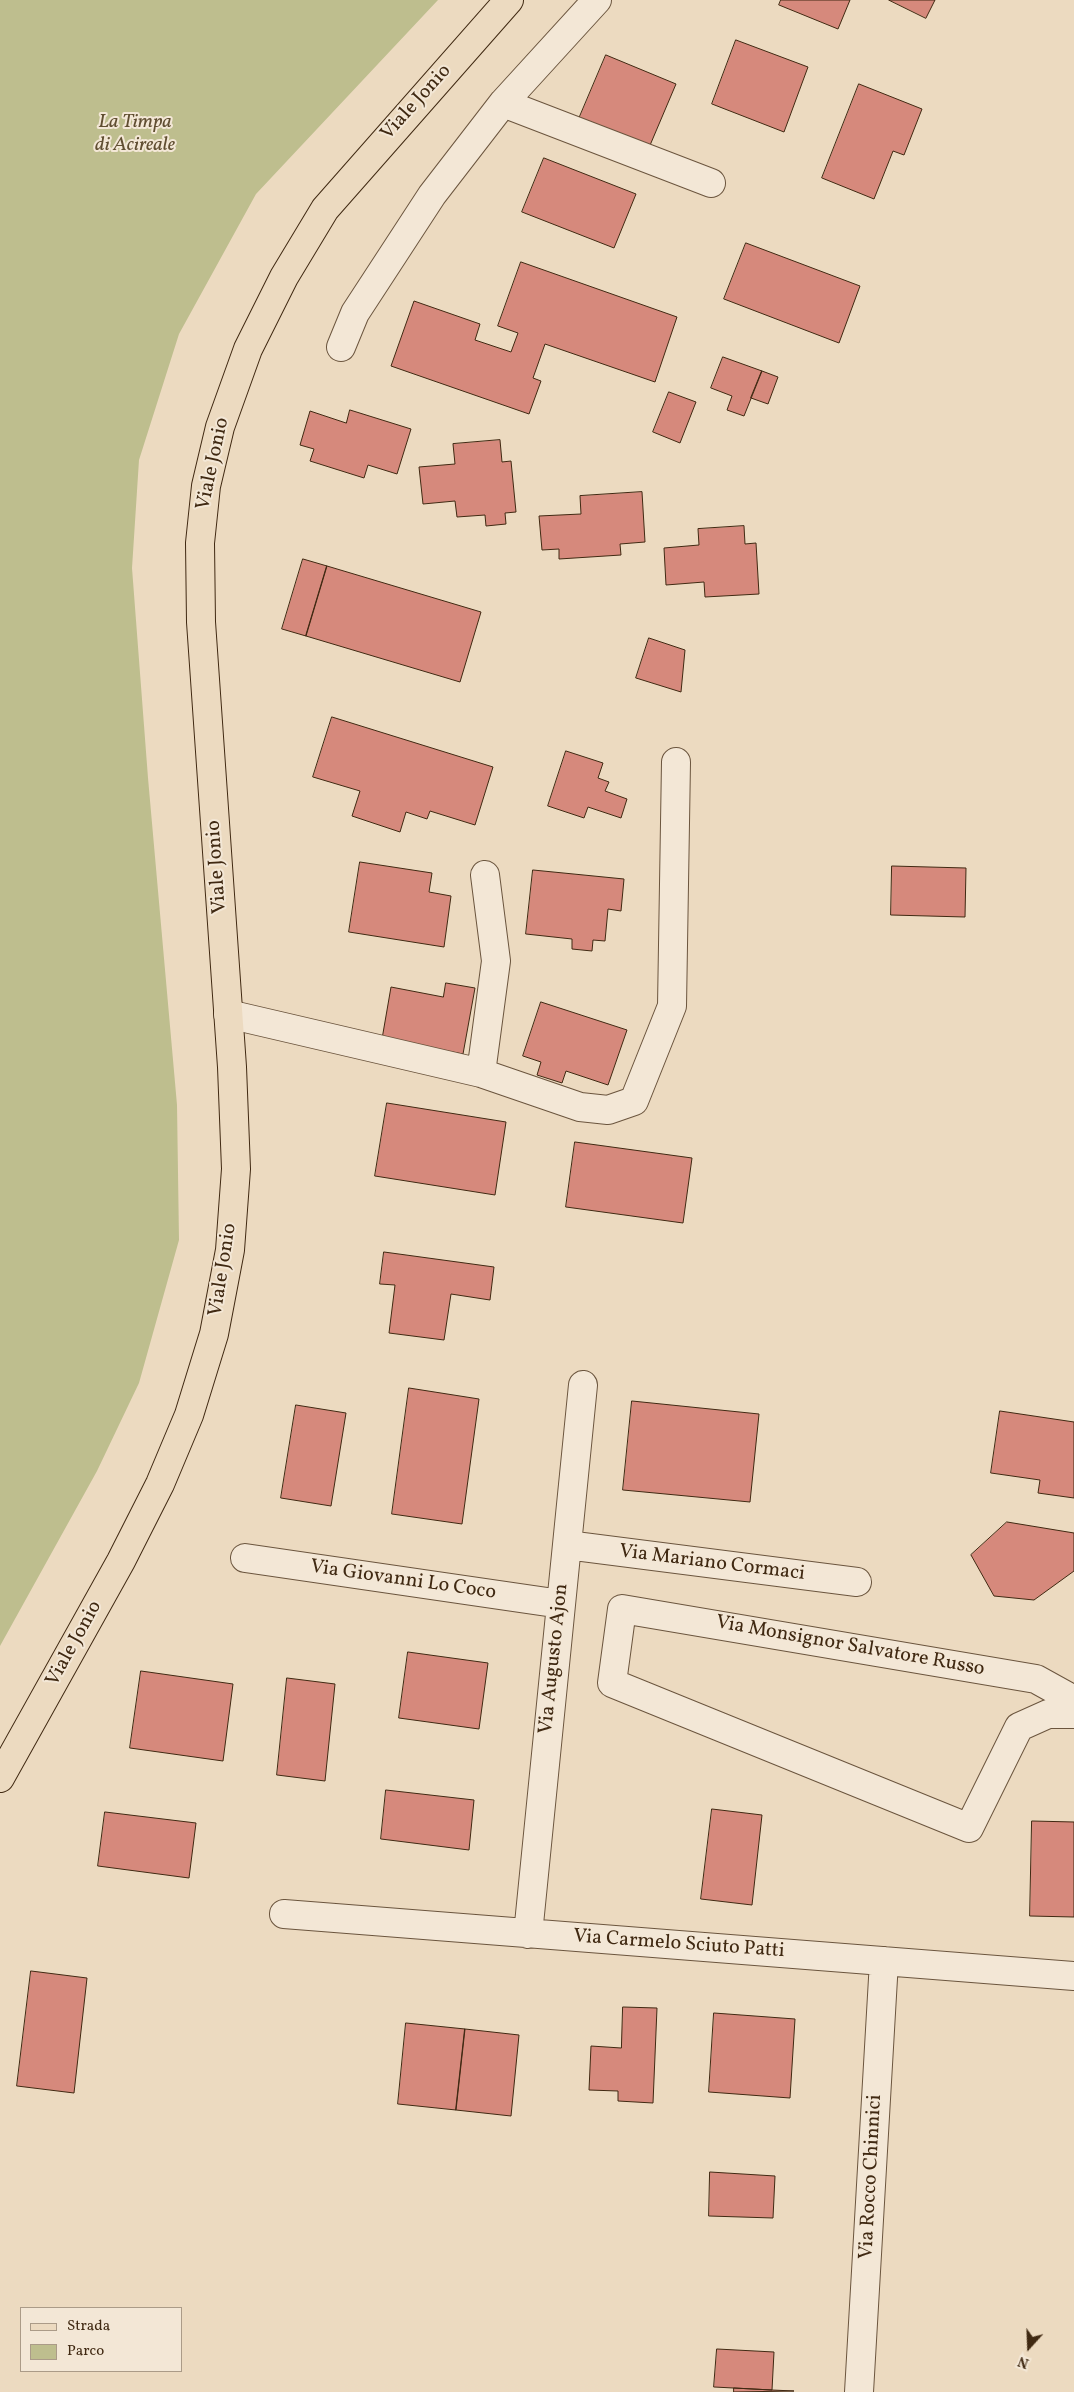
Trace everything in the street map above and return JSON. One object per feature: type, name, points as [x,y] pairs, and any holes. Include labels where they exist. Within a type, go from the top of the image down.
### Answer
[{"type":"main road","name":"Viale Jonio","points":[[0,1778],[117,1569],[160,1484],[189,1415],[211,1343],[230,1250],[236,1169],[228,1014],[201,622],[200,543],[206,486],[220,426],[248,349],[284,276],[325,209],[509,0]]},
{"type":"street","points":[[341,347],[355,313],[432,195],[502,103],[597,0]]},
{"type":"street","points":[[502,103],[711,183]]},
{"type":"street","points":[[228,1014],[481,1073],[580,1107],[608,1110],[634,1101],[672,1006],[676,762]]},
{"type":"street","points":[[481,1073],[496,961],[485,875]]},
{"type":"street","name":"Via Augusto Ajon","points":[[528,1934],[583,1385]]},
{"type":"street","name":"Via Mariano Cormaci","points":[[567,1545],[857,1582]]},
{"type":"street","name":"Via Giovanni Lo Coco","points":[[245,1558],[561,1604]]},
{"type":"street","name":"Via Monsignor Salvatore Russo","points":[[1074,1700],[1036,1679],[622,1609],[612,1684],[969,1828],[1020,1727],[1048,1714],[1074,1714]]},
{"type":"street","name":"Via Carmelo Sciuto Patti","points":[[284,1914],[1074,1976]]},
{"type":"street","name":"Via Rocco Chinnici","points":[[859,2392],[884,1961]]},
{"type":"green space","name":"La Timpa di Acireale","points":[[0,0],[438,0],[256,194],[179,334],[139,460],[132,568],[148,778],[177,1105],[179,1240],[139,1383],[97,1471],[0,1646]]},
{"type":"building","points":[[781,0],[850,0],[838,29],[779,5]]},
{"type":"building","points":[[889,0],[935,0],[926,18]]},
{"type":"building","points":[[736,40],[808,67],[784,132],[712,104]]},
{"type":"building","points":[[606,55],[676,84],[648,150],[578,121]]},
{"type":"building","points":[[859,84],[922,109],[904,155],[893,151],[874,199],[822,178]]},
{"type":"building","points":[[544,158],[636,194],[614,248],[522,212]]},
{"type":"building","points":[[746,243],[860,286],[839,343],[724,299]]},
{"type":"building","points":[[521,262],[677,317],[655,382],[545,344],[533,378],[541,381],[529,414],[391,366],[414,301],[480,324],[475,340],[511,352],[518,333],[498,326]]},
{"type":"building","points":[[723,357],[762,371],[744,416],[727,410],[732,396],[711,388]]},
{"type":"building","points":[[762,371],[778,377],[768,404],[751,398]]},
{"type":"building","points":[[669,392],[696,402],[680,443],[653,432]]},
{"type":"building","points":[[350,410],[411,429],[397,474],[368,465],[364,478],[310,461],[314,449],[300,445],[310,411],[346,423]]},
{"type":"building","points":[[500,440],[502,462],[511,461],[516,512],[505,513],[506,524],[486,526],[485,515],[457,517],[455,501],[423,504],[419,467],[455,464],[453,444]]},
{"type":"building","points":[[642,492],[645,542],[620,544],[621,555],[559,559],[559,549],[542,550],[539,516],[581,514],[580,496]]},
{"type":"building","points":[[744,526],[745,544],[756,543],[759,594],[705,597],[704,582],[666,585],[664,548],[699,545],[698,529]]},
{"type":"building","points":[[303,559],[327,566],[306,636],[282,629]]},
{"type":"building","points":[[327,566],[481,612],[460,682],[306,636]]},
{"type":"building","points":[[649,638],[685,650],[681,692],[636,678]]},
{"type":"building","points":[[332,717],[493,767],[475,825],[430,811],[427,819],[406,812],[400,832],[352,816],[360,791],[313,777]]},
{"type":"building","points":[[566,751],[603,763],[598,778],[609,782],[605,791],[627,799],[621,818],[588,807],[584,818],[548,806]]},
{"type":"building","points":[[360,862],[432,873],[429,892],[451,896],[444,947],[349,932]]},
{"type":"building","points":[[892,866],[966,868],[965,917],[891,915]]},
{"type":"building","points":[[533,870],[624,879],[621,911],[608,909],[605,941],[593,940],[592,951],[572,949],[572,939],[526,934]]},
{"type":"building","points":[[446,983],[475,988],[463,1054],[382,1039],[391,987],[443,997]]},
{"type":"building","points":[[541,1002],[627,1030],[608,1085],[566,1071],[562,1083],[537,1075],[541,1062],[523,1056]]},
{"type":"building","points":[[387,1103],[506,1122],[495,1195],[375,1176]]},
{"type":"building","points":[[575,1142],[692,1158],[683,1223],[566,1207]]},
{"type":"building","points":[[384,1252],[494,1267],[490,1300],[451,1294],[444,1340],[389,1333],[395,1285],[380,1284]]},
{"type":"building","points":[[409,1388],[479,1399],[462,1524],[392,1514]]},
{"type":"building","points":[[632,1401],[759,1414],[750,1502],[623,1490]]},
{"type":"building","points":[[296,1405],[346,1413],[331,1506],[281,1498]]},
{"type":"building","points":[[1000,1411],[1074,1422],[1074,1498],[1038,1493],[1040,1480],[991,1473]]},
{"type":"building","points":[[1007,1522],[1074,1533],[1074,1571],[1034,1600],[994,1596],[971,1555]]},
{"type":"building","points":[[408,1652],[488,1663],[479,1729],[399,1718]]},
{"type":"building","points":[[141,1671],[233,1684],[223,1761],[130,1748]]},
{"type":"building","points":[[287,1678],[335,1684],[325,1781],[277,1775]]},
{"type":"building","points":[[386,1790],[474,1800],[469,1850],[381,1839]]},
{"type":"building","points":[[712,1809],[762,1815],[752,1905],[701,1899]]},
{"type":"building","points":[[105,1812],[196,1823],[189,1878],[98,1866]]},
{"type":"building","points":[[1032,1821],[1074,1822],[1074,1917],[1030,1916]]},
{"type":"building","points":[[31,1971],[87,1978],[74,2093],[17,2086]]},
{"type":"building","points":[[623,2007],[657,2008],[653,2103],[618,2101],[618,2091],[589,2090],[591,2046],[621,2048]]},
{"type":"building","points":[[714,2013],[795,2019],[790,2098],[709,2092]]},
{"type":"building","points":[[406,2023],[465,2029],[456,2110],[398,2104]]},
{"type":"building","points":[[465,2029],[519,2035],[511,2116],[456,2110]]},
{"type":"building","points":[[710,2172],[775,2176],[773,2218],[709,2216]]},
{"type":"building","points":[[717,2349],[774,2352],[772,2390],[714,2387]]},
{"type":"building","points":[[734,2388],[772,2390],[794,2391],[734,2392]]}]
